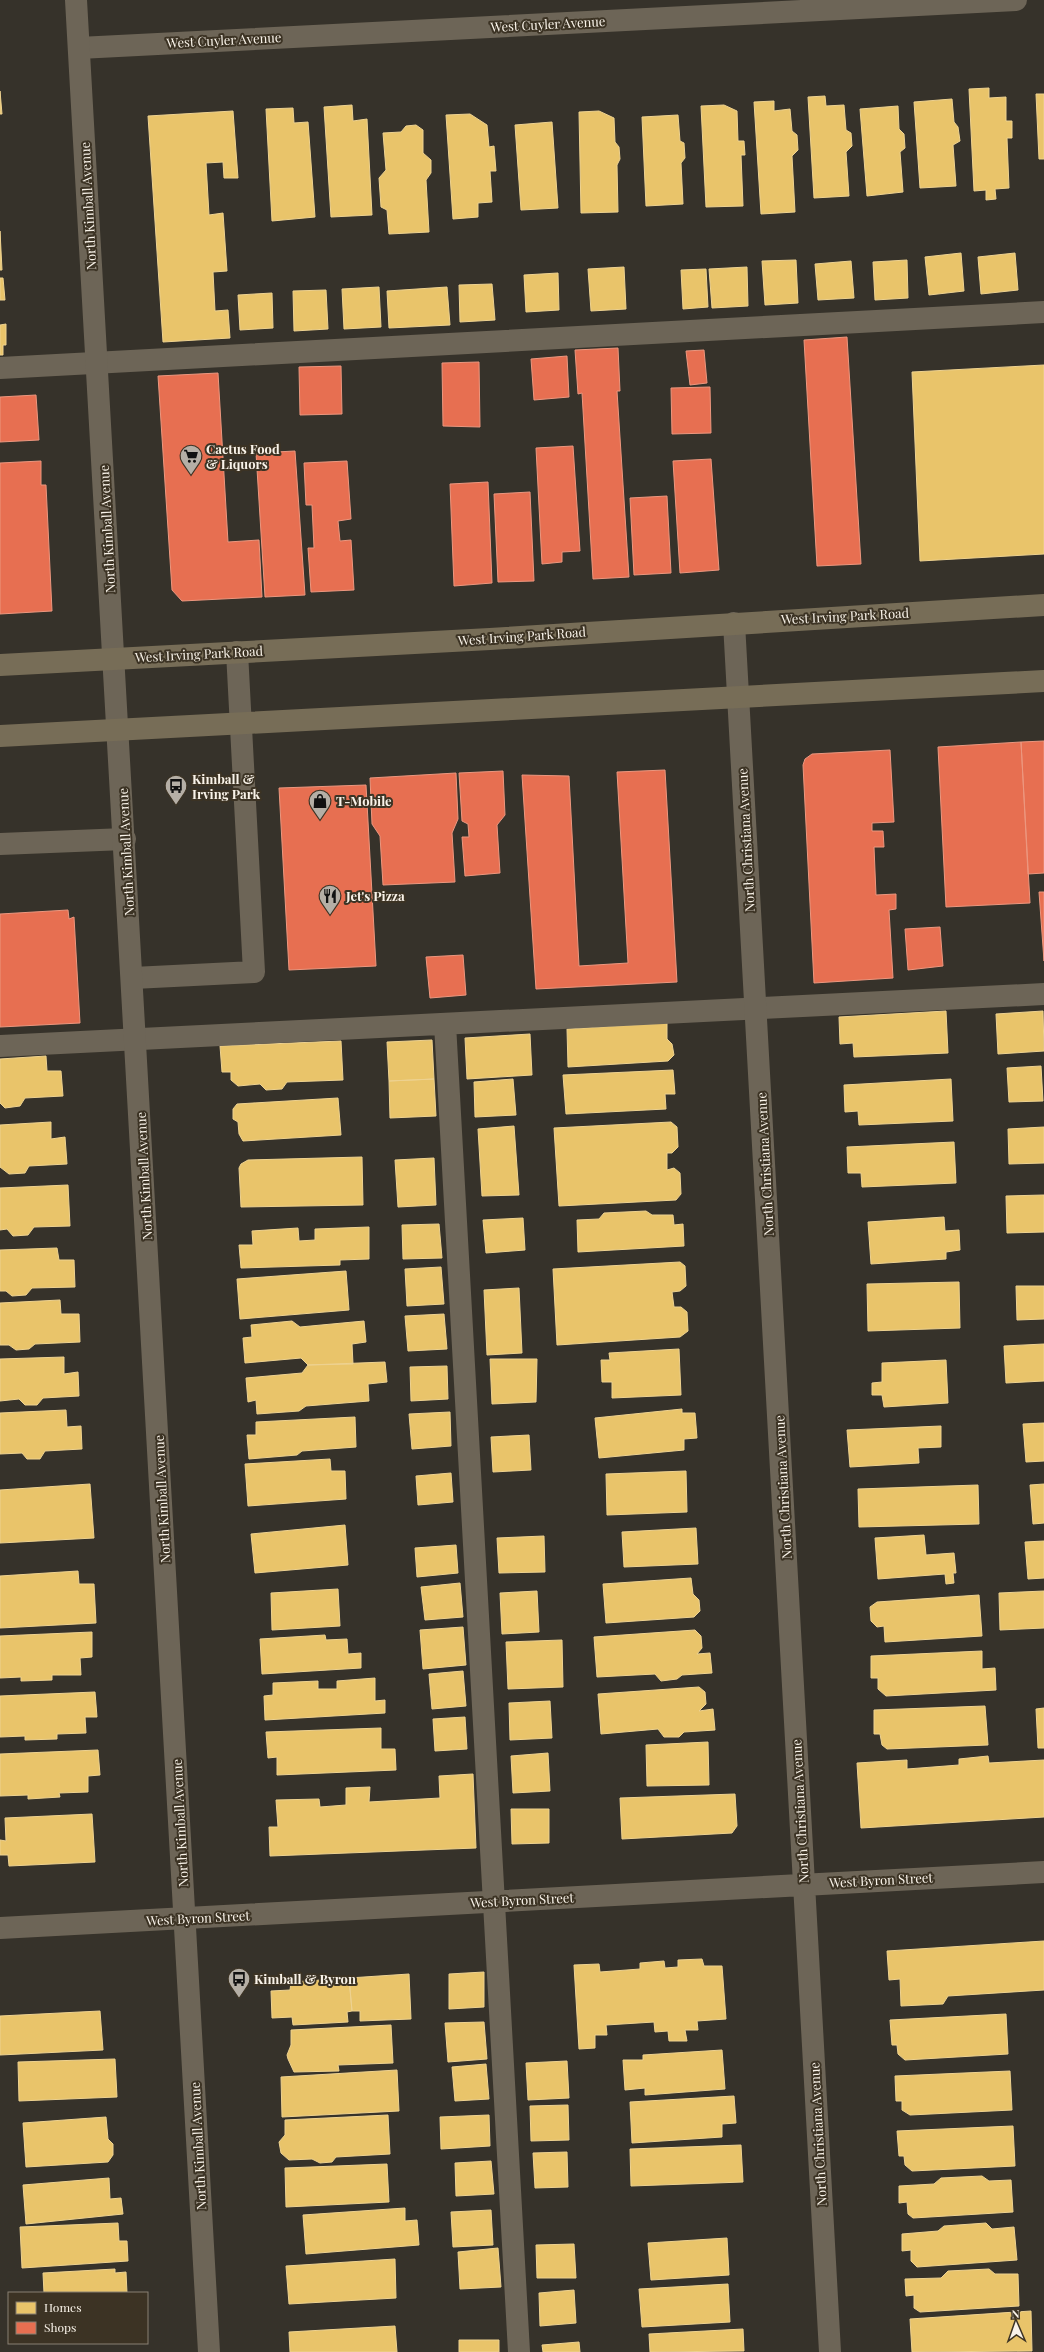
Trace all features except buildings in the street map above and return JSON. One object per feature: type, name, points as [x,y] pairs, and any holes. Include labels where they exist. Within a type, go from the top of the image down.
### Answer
[{"type":"main road","name":"West Irving Park Road","points":[[0,665],[490,639],[1044,605]]},
{"type":"main road","points":[[0,736],[119,731],[1044,681]]},
{"type":"street","name":"North Kimball Avenue","points":[[76,0],[115,659],[210,2352]]},
{"type":"street","name":"West Cuyler Avenue","points":[[79,48],[1016,0]]},
{"type":"street","points":[[0,368],[1044,312]]},
{"type":"street","name":"North Christiana Avenue","points":[[734,623],[830,2352]]},
{"type":"street","points":[[133,978],[254,972],[237,652]]},
{"type":"street","points":[[0,844],[125,839]]},
{"type":"street","points":[[0,1046],[136,1038],[1044,994]]},
{"type":"street","points":[[445,1024],[519,2352]]},
{"type":"street","name":"West Byron Street","points":[[0,1928],[1044,1872]]},
{"type":"place","name":"Cactus Food & Liquors","points":[[191,476]]},
{"type":"place","name":"Kimball & Irving Park","points":[[176,806]]},
{"type":"place","name":"T-Mobile","points":[[320,820]]},
{"type":"place","name":"Jet's Pizza","points":[[330,916]]},
{"type":"place","name":"Kimball & Byron","points":[[239,1998]]}]
